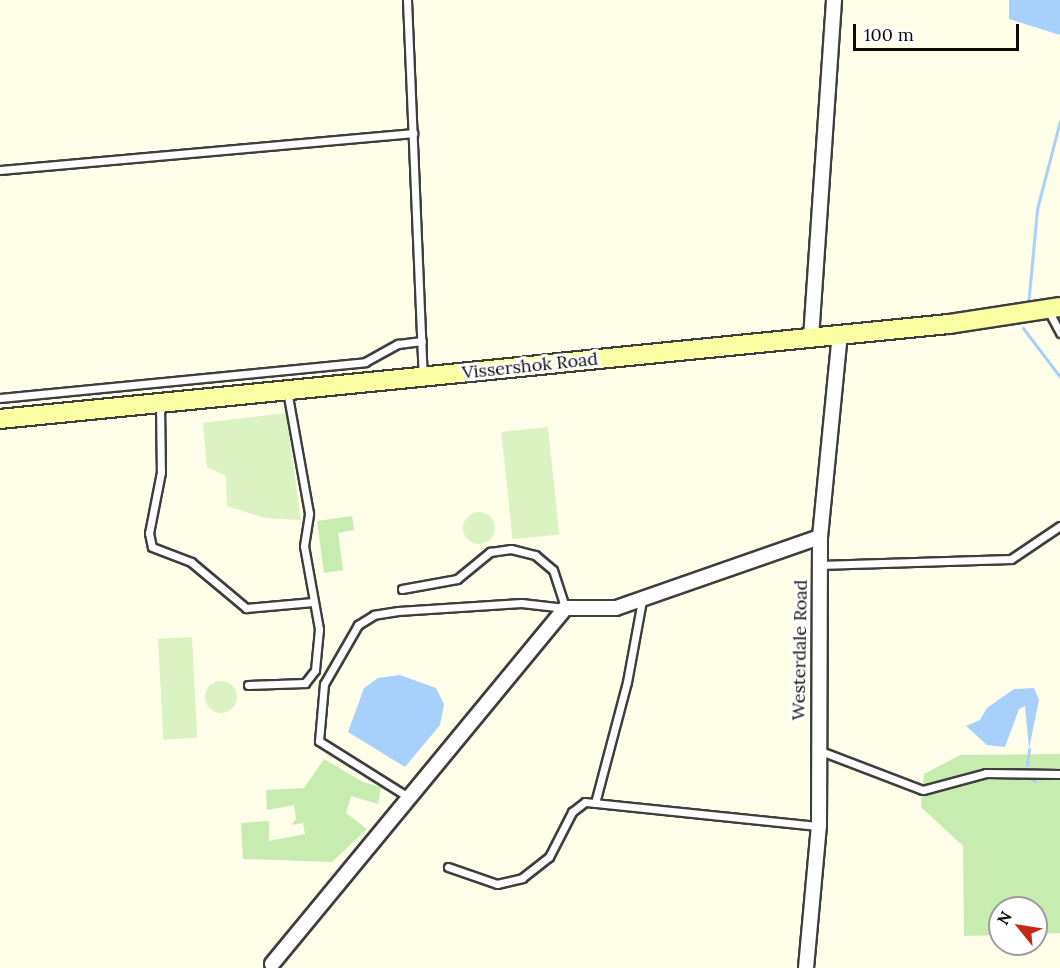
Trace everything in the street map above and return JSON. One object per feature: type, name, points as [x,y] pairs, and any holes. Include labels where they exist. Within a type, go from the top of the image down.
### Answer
[{"type":"main road","name":"Vissershok Road","points":[[0,419],[811,338],[1054,308]]},
{"type":"street","points":[[811,338],[834,0]]},
{"type":"street","name":"Westerdale Road","points":[[806,968],[819,826],[817,750],[820,537],[840,334]]},
{"type":"street","points":[[272,964],[565,608],[605,610],[642,600],[820,537]]},
{"type":"lane","points":[[406,0],[423,376]]},
{"type":"lane","points":[[0,170],[413,133]]},
{"type":"lane","points":[[1054,308],[1060,333]]},
{"type":"lane","points":[[0,398],[365,362],[398,344],[422,341]]},
{"type":"lane","points":[[248,685],[311,680],[319,629],[304,546],[309,513],[287,390]]},
{"type":"lane","points":[[160,403],[161,472],[149,533],[152,547],[191,562],[246,608],[314,602]]},
{"type":"lane","points":[[819,565],[1011,559],[1060,526]]},
{"type":"lane","points":[[402,589],[457,579],[490,552],[511,549],[535,555],[553,570],[565,608],[521,603],[398,611],[374,615],[358,625],[324,684],[319,741],[410,798]]},
{"type":"lane","points":[[595,803],[642,600]]},
{"type":"lane","points":[[817,750],[923,790],[987,773],[1060,774]]},
{"type":"lane","points":[[448,867],[497,884],[522,878],[549,857],[577,807],[595,803],[819,826]]},
{"type":"green space","points":[[286,413],[301,520],[265,518],[227,506],[226,476],[207,467],[203,423]]},
{"type":"green space","points":[[548,427],[559,534],[513,539],[501,432]]},
{"type":"green space","points":[[479,512],[491,516],[495,528],[491,540],[479,544],[467,540],[463,528],[467,516]]},
{"type":"green space","points":[[352,516],[354,530],[338,533],[343,570],[324,573],[317,521]]},
{"type":"green space","points":[[192,637],[197,738],[163,740],[158,639]]},
{"type":"green space","points":[[221,681],[232,686],[237,697],[232,708],[221,713],[210,708],[205,697],[210,686]]},
{"type":"green space","points":[[1060,754],[1060,933],[1048,934],[1048,896],[988,896],[988,935],[964,936],[963,846],[921,807],[924,774],[960,755]]},
{"type":"green space","points":[[324,759],[363,782],[381,787],[378,804],[351,796],[346,813],[367,829],[332,862],[243,859],[241,823],[269,821],[269,841],[305,834],[303,823],[291,825],[296,819],[294,805],[267,810],[266,790],[304,788]]},
{"type":"water","points":[[1009,0],[1060,0],[1060,35],[1009,19]]},
{"type":"water","points":[[400,675],[436,688],[444,704],[440,725],[405,767],[348,732],[364,688],[378,678]]},
{"type":"water","points":[[1034,688],[1039,700],[1029,749],[1025,706],[1019,709],[1005,747],[987,745],[966,726],[980,720],[987,708],[1014,689]]},
{"type":"waterway","points":[[1028,305],[1037,209],[1060,121]]},
{"type":"waterway","points":[[1023,328],[1060,377]]},
{"type":"waterway","points":[[1027,765],[1029,749]]},
{"type":"waterway","points":[[1025,775],[1035,781]]}]
